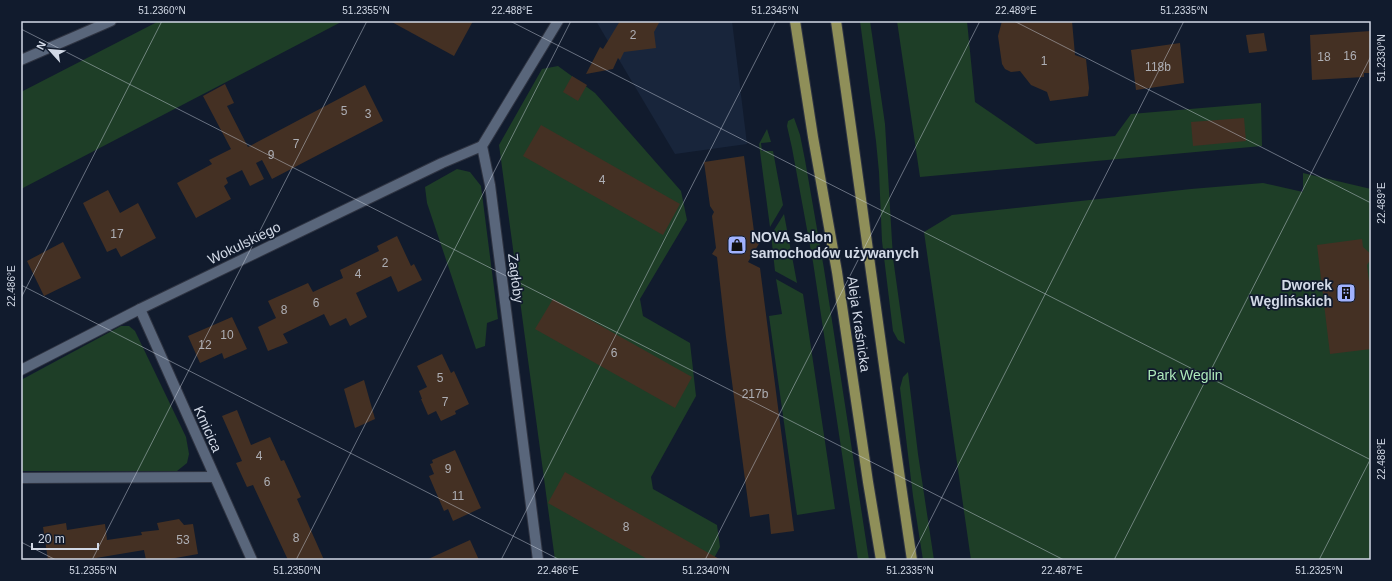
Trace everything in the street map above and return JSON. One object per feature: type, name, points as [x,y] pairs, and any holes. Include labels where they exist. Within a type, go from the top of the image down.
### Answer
[{"type":"main road","name":"Aleja Kraśnicka","points":[[795,21],[813,137],[837,272],[881,560]]},
{"type":"main road","name":"Aleja Kraśnicka","points":[[836,21],[867,232],[886,388],[912,560]]},
{"type":"street","points":[[21,60],[111,21]]},
{"type":"street","points":[[482,146],[558,21]]},
{"type":"street","name":"Wokulskiego","points":[[21,370],[140,310],[435,167],[482,146]]},
{"type":"street","name":"Zagłoby","points":[[482,146],[490,185],[538,560]]},
{"type":"street","name":"Kmicica","points":[[140,310],[252,560]]},
{"type":"street","points":[[21,478],[214,477]]},
{"type":"shaded area","points":[[596,21],[732,21],[747,144],[675,154]]},
{"type":"green space","points":[[159,21],[343,21],[21,189],[21,92]]},
{"type":"green space","points":[[860,21],[870,21],[885,124],[893,258],[905,344],[898,340],[893,331],[882,241],[876,141]]},
{"type":"green space","points":[[897,21],[967,21],[975,102],[1036,144],[1115,136],[1131,114],[1261,103],[1262,146],[920,177]]},
{"type":"green space","points":[[558,66],[595,93],[681,191],[687,220],[640,299],[643,316],[690,343],[696,396],[651,477],[653,489],[717,525],[720,547],[713,560],[555,560],[499,145],[542,69]]},
{"type":"green space","points":[[794,118],[800,135],[805,160],[824,269],[869,560],[858,560],[813,262],[787,126],[788,121]]},
{"type":"green space","points":[[767,129],[771,142],[761,143],[762,151],[773,151],[783,205],[770,227],[759,144]]},
{"type":"green space","points":[[457,169],[470,172],[481,186],[498,319],[487,323],[485,346],[476,349],[427,203],[425,187]]},
{"type":"green space","name":"Park Weglin","points":[[1303,173],[1371,189],[1371,560],[971,560],[924,232],[952,215],[1191,189],[1263,183],[1303,192]]},
{"type":"green space","points":[[784,214],[797,283],[775,271],[771,235]]},
{"type":"green space","points":[[776,279],[803,294],[835,509],[797,515],[769,316],[782,314]]},
{"type":"green space","points":[[121,326],[129,326],[135,331],[186,437],[189,454],[187,463],[177,471],[21,471],[21,380]]},
{"type":"green space","points":[[908,372],[918,454],[934,560],[923,560],[913,496],[900,388],[903,377]]},
{"type":"building","points":[[390,21],[473,21],[454,56]]},
{"type":"building","points":[[620,21],[660,21],[654,32],[656,48],[624,52],[620,60],[618,58],[613,69],[586,74],[600,47],[603,49]]},
{"type":"building","points":[[1002,21],[1072,21],[1075,55],[1086,59],[1089,88],[1088,96],[1050,101],[1047,92],[1031,85],[1020,71],[1011,72],[1005,69],[1002,64],[998,36]]},
{"type":"building","points":[[1371,31],[1371,73],[1364,73],[1364,77],[1312,80],[1310,35]]},
{"type":"building","points":[[1264,33],[1267,51],[1249,53],[1246,35]]},
{"type":"building","points":[[1180,43],[1184,83],[1136,90],[1131,50]]},
{"type":"building","points":[[572,76],[587,85],[578,101],[563,92]]},
{"type":"building","points":[[225,84],[234,103],[227,106],[248,147],[365,85],[383,121],[272,179],[262,160],[256,163],[264,179],[250,186],[242,170],[226,178],[228,183],[224,186],[231,199],[196,218],[177,183],[212,164],[209,160],[231,149],[203,96]]},
{"type":"building","points":[[1244,118],[1246,141],[1193,146],[1191,122]]},
{"type":"building","points":[[541,125],[680,204],[663,235],[523,156]]},
{"type":"building","points":[[744,156],[755,239],[760,242],[748,262],[760,268],[794,531],[771,534],[769,514],[750,517],[717,257],[712,254],[716,248],[712,216],[714,212],[710,206],[704,162]]},
{"type":"building","points":[[108,190],[120,213],[138,203],[156,238],[121,257],[116,248],[107,252],[83,203]]},
{"type":"building","points":[[397,236],[411,266],[414,264],[422,280],[398,292],[391,276],[356,293],[367,317],[350,326],[346,318],[330,326],[324,314],[283,334],[288,343],[268,351],[258,327],[276,318],[268,301],[308,283],[313,292],[343,278],[340,270],[379,251],[377,246]]},
{"type":"building","name":"Dworek Węglińskich","points":[[1362,239],[1363,247],[1371,254],[1371,259],[1367,265],[1371,298],[1371,349],[1330,354],[1317,245]]},
{"type":"building","points":[[63,242],[81,278],[44,296],[27,261]]},
{"type":"building","points":[[553,299],[692,377],[675,408],[535,329]]},
{"type":"building","points":[[232,317],[247,349],[224,359],[222,353],[200,363],[188,336]]},
{"type":"building","points":[[442,354],[451,373],[454,371],[469,404],[455,411],[456,414],[441,421],[436,411],[428,415],[421,399],[419,391],[427,387],[417,366]]},
{"type":"building","points":[[364,380],[375,419],[355,428],[344,389]]},
{"type":"building","points":[[237,410],[251,445],[270,437],[281,461],[284,460],[301,497],[297,499],[324,560],[288,560],[253,485],[247,487],[236,463],[242,461],[222,416]]},
{"type":"building","points":[[455,450],[481,508],[453,521],[448,509],[444,511],[429,476],[434,474],[430,464],[433,463],[432,460]]},
{"type":"building","points":[[565,472],[721,560],[649,560],[548,503]]},
{"type":"building","points":[[179,519],[184,525],[193,524],[198,554],[164,560],[146,560],[144,550],[84,560],[48,560],[43,527],[66,523],[67,530],[105,524],[107,540],[142,535],[141,532],[159,530],[157,523]]},
{"type":"building","points":[[470,540],[479,560],[426,560]]},
{"type":"place","name":"NOVA Salon samochodów używanych","points":[[737,245]]},
{"type":"place","name":"Dworek Węglińskich","points":[[1346,293]]}]
